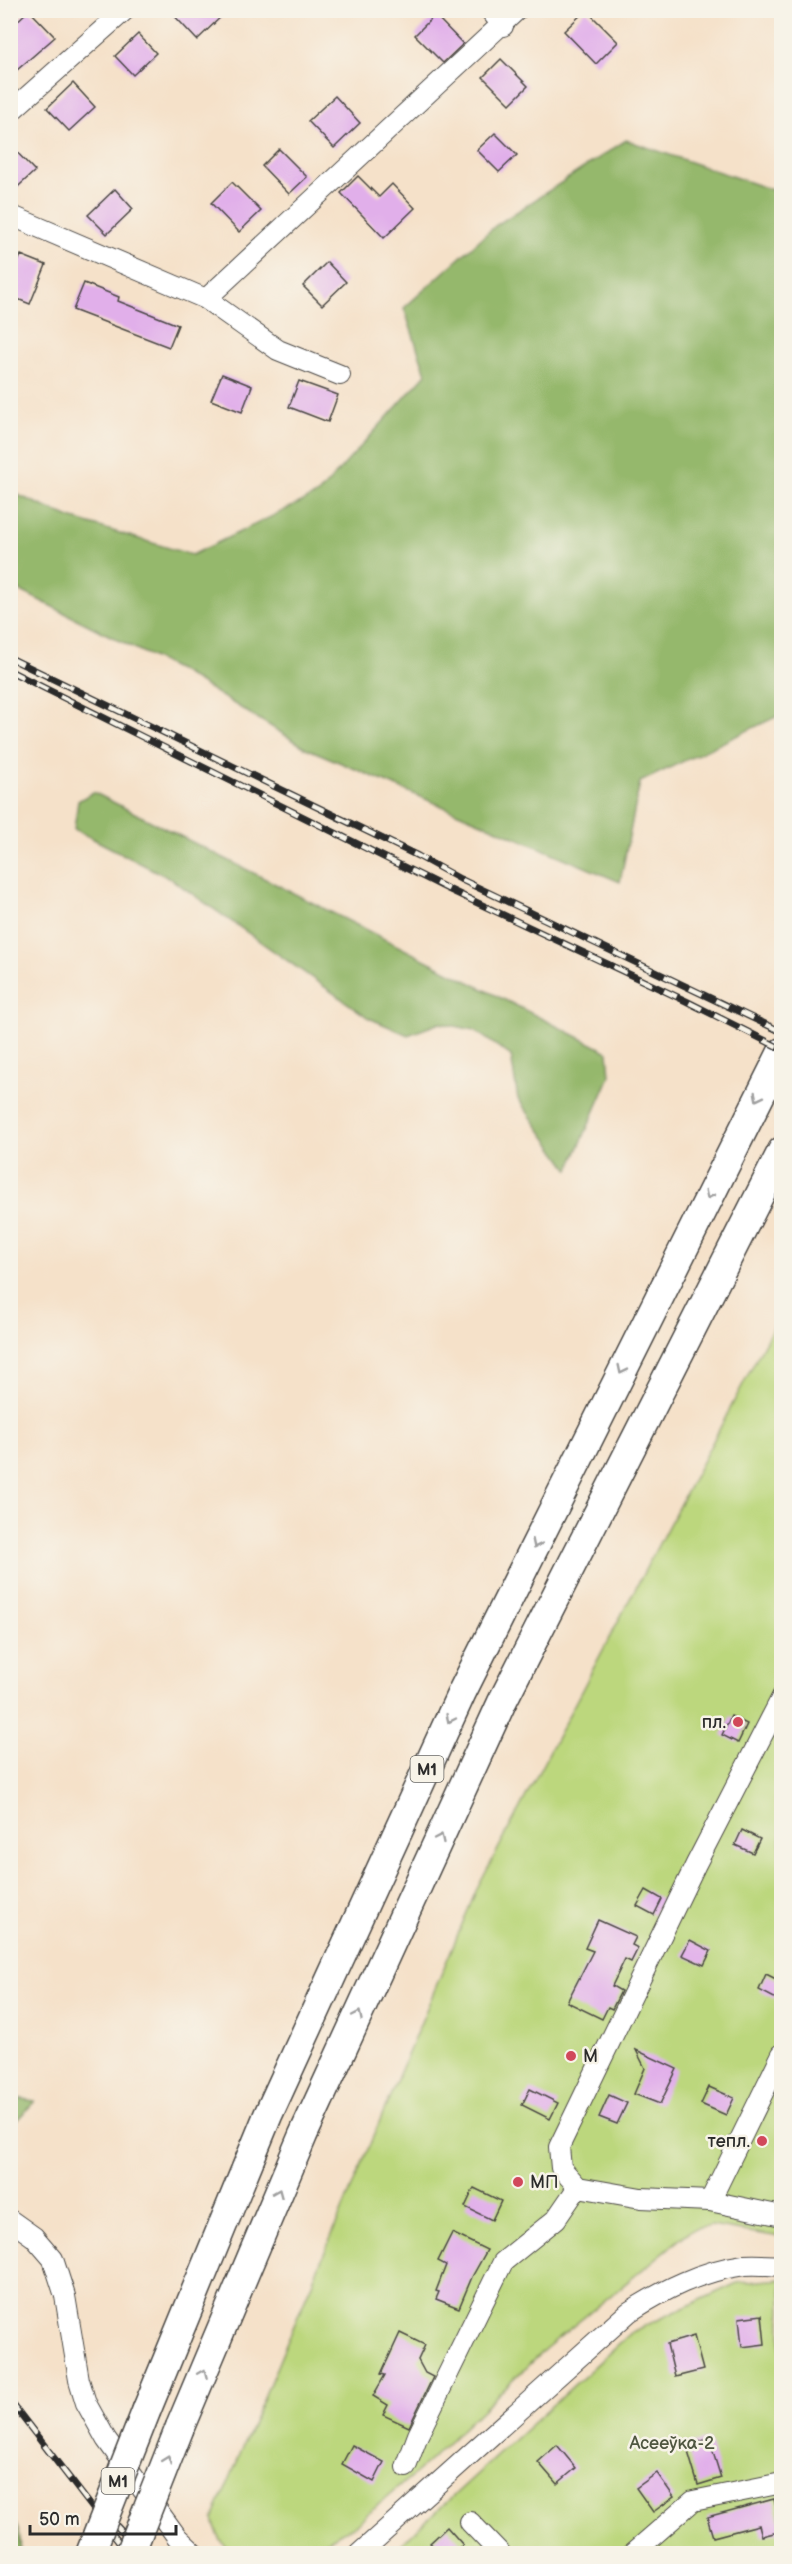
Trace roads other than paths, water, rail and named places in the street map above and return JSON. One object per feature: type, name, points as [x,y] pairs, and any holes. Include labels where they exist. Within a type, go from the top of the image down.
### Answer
[{"type":"highway","name":"М1","points":[[90,2553],[268,2115],[462,1692],[782,1052]]},
{"type":"highway","name":"М1","points":[[130,2553],[180,2427],[303,2135],[497,1713],[778,1157]]},
{"type":"street","points":[[10,112],[124,10]]},
{"type":"street","points":[[490,10],[503,26]]},
{"type":"street","points":[[206,299],[503,26],[517,10]]},
{"type":"street","points":[[10,215],[206,299],[278,350],[340,375]]},
{"type":"street","points":[[782,1697],[696,1864],[559,2147],[561,2168],[578,2187],[641,2198],[710,2201],[782,2216]]},
{"type":"street","points":[[710,2201],[782,2054]]},
{"type":"street","points":[[406,2467],[423,2425],[503,2262],[556,2219],[578,2187]]},
{"type":"street","points":[[10,2220],[34,2237],[53,2259],[65,2296],[79,2380],[86,2403],[106,2439],[177,2537],[195,2553]]},
{"type":"street","points":[[359,2553],[629,2312],[662,2291],[700,2275],[745,2265],[782,2266]]},
{"type":"street","points":[[632,2553],[693,2502],[782,2483]]},
{"type":"street","points":[[470,2522],[501,2553]]},
{"type":"railway","points":[[10,658],[418,856],[460,879],[782,1032]]},
{"type":"railway","points":[[10,671],[448,889],[686,1001],[782,1049]]},
{"type":"railway","points":[[10,2401],[128,2554]]},
{"type":"railway","points":[[112,2521],[143,2554]]},
{"type":"place","name":"пл.","points":[[738,1722]]},
{"type":"place","name":"М","points":[[571,2056]]},
{"type":"place","name":"тепл.","points":[[762,2141]]},
{"type":"place","name":"МП","points":[[518,2182]]},
{"type":"park label","name":"Асееўка-2","points":[[672,2443]]}]
